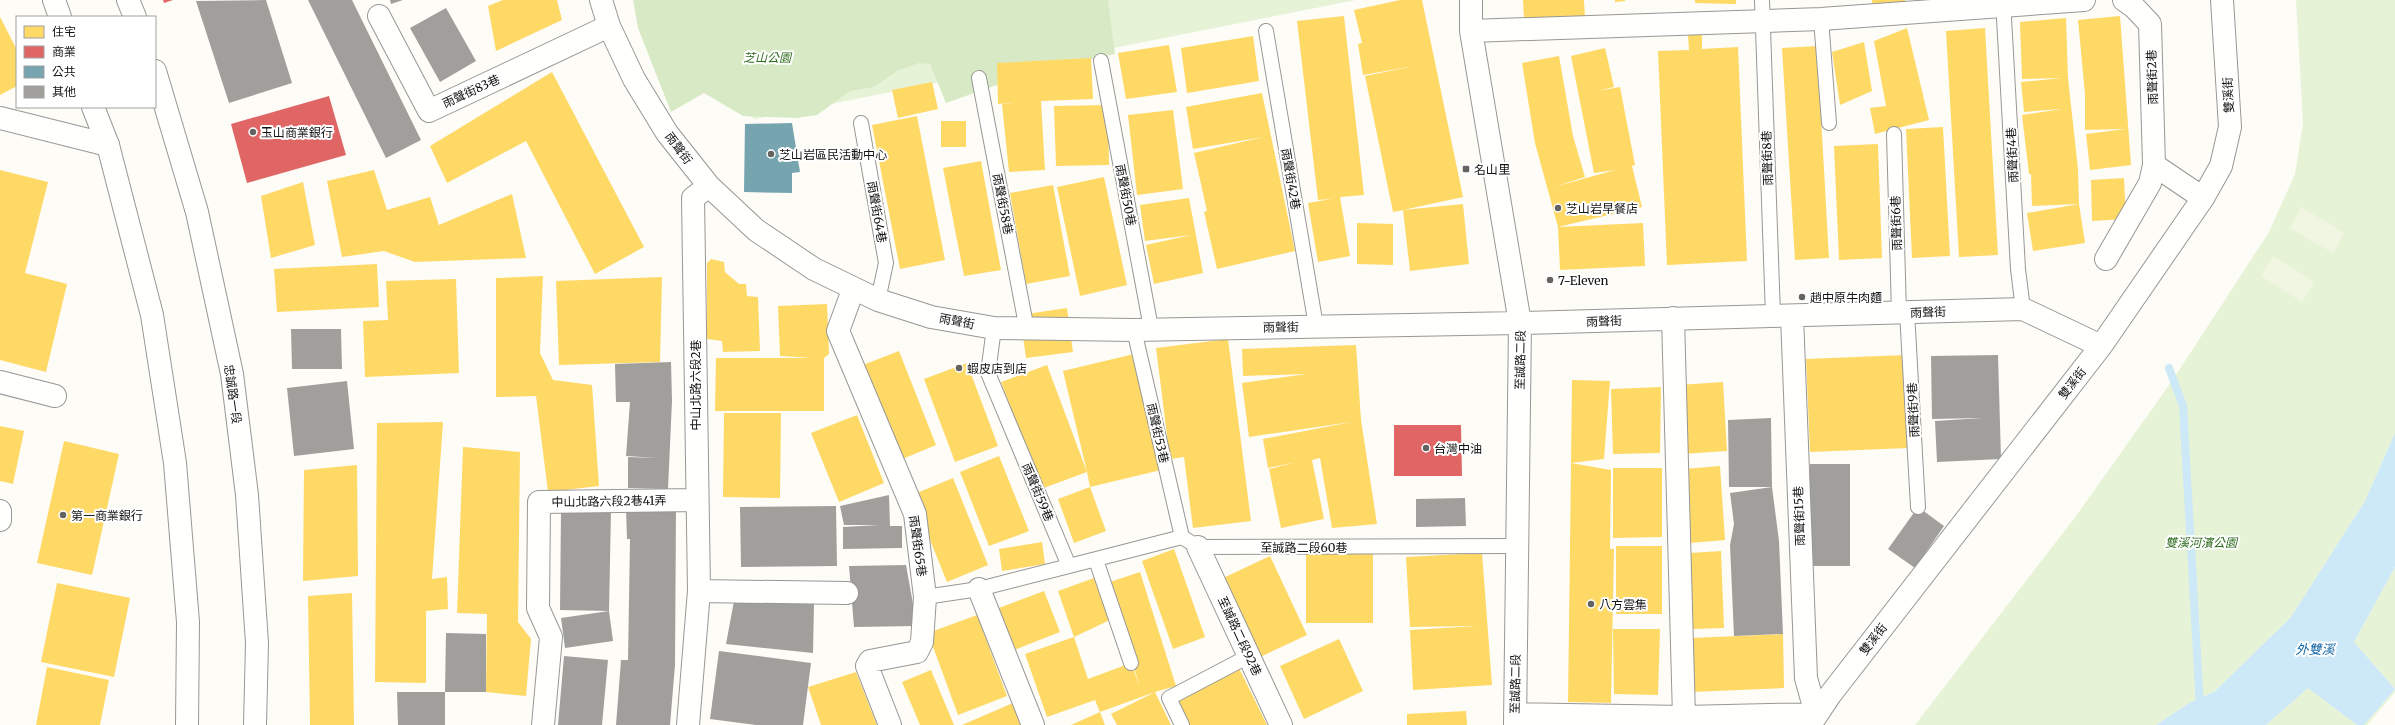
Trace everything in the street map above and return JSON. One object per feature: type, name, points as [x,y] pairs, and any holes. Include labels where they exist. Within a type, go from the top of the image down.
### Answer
[{"type":"street","points":[[54,0],[60,16]]},
{"type":"street","points":[[128,0],[135,16]]},
{"type":"street","name":"雨聲街","points":[[601,0],[609,26],[634,79],[667,133],[709,186],[756,230],[814,269],[853,290],[878,300],[931,317],[994,328],[1027,330],[1520,323],[2023,309],[2101,346]]},
{"type":"street","name":"至誠路二段","points":[[1471,0],[1471,31],[1520,323],[1515,720]]},
{"type":"street","points":[[1471,31],[1762,10],[1821,19],[1865,8],[2084,0]]},
{"type":"street","name":"雨聲街2巷","points":[[2106,259],[2150,183],[2154,165],[2150,24],[2134,7],[2124,0]]},
{"type":"street","name":"雙溪街","points":[[1813,720],[2101,346],[2203,198],[2221,166],[2230,127],[2222,0]]},
{"type":"street","name":"雨聲街83巷","points":[[380,16],[429,111],[609,26]]},
{"type":"street","name":"忠誠路一段","points":[[156,74],[197,212],[232,374],[247,495],[256,628],[255,725]]},
{"type":"street","points":[[93,108],[108,145],[152,315],[175,463],[188,622],[187,725]]},
{"type":"street","points":[[0,118],[108,145]]},
{"type":"street","points":[[2154,165],[2203,198]]},
{"type":"street","name":"中山北路六段2巷","points":[[688,725],[699,591],[696,500],[693,198],[709,186]]},
{"type":"street","name":"雨聲街65巷","points":[[853,290],[838,331],[915,514],[925,597],[922,642],[917,652],[870,661],[867,666],[890,725]]},
{"type":"street","name":"雨聲街15巷","points":[[1782,316],[1806,678],[1813,720]]},
{"type":"street","points":[[1673,318],[1684,717]]},
{"type":"street","points":[[0,382],[56,396]]},
{"type":"street","name":"中山北路六段2巷41弄","points":[[543,725],[550,637],[538,608],[539,502],[696,500]]},
{"type":"street","points":[[0,511],[0,520]]},
{"type":"street","name":"至誠路二段92巷","points":[[1190,542],[1249,656],[1281,725]]},
{"type":"street","points":[[979,589],[1033,725]]},
{"type":"street","points":[[699,591],[847,593]]},
{"type":"street","points":[[1515,720],[1684,717],[1813,720]]},
{"type":"lane","name":"雨聲街4巷","points":[[2004,4],[2018,261],[2023,309]]},
{"type":"lane","name":"雨聲街8巷","points":[[1762,10],[1782,316]]},
{"type":"lane","points":[[1821,19],[1829,123]]},
{"type":"lane","name":"雨聲街42巷","points":[[1266,31],[1316,326]]},
{"type":"lane","name":"雨聲街50巷","points":[[1101,61],[1142,329]]},
{"type":"lane","name":"雨聲街58巷","points":[[979,78],[1027,330]]},
{"type":"lane","name":"雨聲街64巷","points":[[861,123],[886,263],[878,300]]},
{"type":"lane","name":"雨聲街6巷","points":[[1894,134],[1903,312]]},
{"type":"lane","name":"雨聲街9巷","points":[[1903,312],[1918,507]]},
{"type":"lane","name":"雨聲街59巷","points":[[994,328],[988,373],[1069,566]]},
{"type":"lane","name":"雨聲街53巷","points":[[1142,329],[1190,542]]},
{"type":"lane","name":"至誠路二段60巷","points":[[1069,566],[1190,542],[1518,546]]},
{"type":"lane","points":[[1096,560],[1131,663]]},
{"type":"lane","points":[[925,597],[979,589],[1069,566]]},
{"type":"lane","points":[[1182,725],[1169,698],[1249,656]]},
{"type":"green space","name":"芝山公園","points":[[633,0],[1108,0],[1115,54],[1031,73],[946,103],[930,64],[919,63],[897,71],[874,87],[850,91],[817,115],[796,118],[743,116],[704,93],[671,112],[638,28]]},
{"type":"green space","name":"芝山公園","points":[[641,0],[1356,0],[755,119],[705,88]]},
{"type":"green space","name":"雙溪河濱公園","points":[[2296,0],[2395,0],[2395,433],[2365,501],[2291,617],[2214,692],[2191,702],[2156,725],[1915,725],[2076,516],[2174,378],[2269,232],[2295,174],[2303,123]]},
{"type":"green space","points":[[2301,207],[2344,233],[2333,253],[2290,228]]},
{"type":"green space","points":[[2273,256],[2314,282],[2302,302],[2261,276]]},
{"type":"green space","points":[[2395,567],[2395,689],[2354,642]]},
{"type":"green space","points":[[2308,688],[2357,725],[2266,725]]},
{"type":"green space","points":[[2395,689],[2395,692],[2367,725],[2364,725]]},
{"type":"water","name":"外雙溪","points":[[2395,433],[2395,567],[2354,642],[2395,689],[2364,725],[2357,725],[2308,688],[2266,725],[2156,725],[2191,702],[2214,692],[2291,617],[2365,501]]},
{"type":"building: 住宅","points":[[503,0],[557,0],[562,20],[496,51],[488,6]]},
{"type":"building: 住宅","points":[[1400,0],[1422,0],[1463,197],[1393,212],[1365,76],[1414,66],[1363,75],[1358,44],[1362,43],[1354,10]]},
{"type":"building: 住宅","points":[[1523,0],[1584,0],[1585,19],[1524,20]]},
{"type":"building: 住宅","points":[[1615,0],[1625,0],[1625,1],[1615,2]]},
{"type":"building: 住宅","points":[[1695,0],[1736,0],[1736,4],[1695,3]]},
{"type":"building: 住宅","points":[[1872,0],[1905,0],[1906,8],[1873,11]]},
{"type":"building: 住宅","points":[[1344,16],[1364,195],[1340,197],[1350,256],[1318,262],[1308,203],[1331,199],[1318,200],[1297,21]]},
{"type":"building: 住宅","points":[[2120,16],[2131,165],[2090,170],[2086,134],[2126,129],[2085,130],[2085,94],[2078,20]]},
{"type":"building: 住宅","points":[[0,17],[16,48],[16,87],[0,95]]},
{"type":"building: 住宅","points":[[2066,18],[2068,78],[2078,169],[2079,204],[2032,206],[2031,174],[2029,174],[2022,115],[2062,109],[2024,112],[2021,82],[2062,78],[2022,79],[2020,22]]},
{"type":"building: 住宅","points":[[1907,28],[1929,120],[1875,134],[1870,108],[1886,106],[1874,41]]},
{"type":"building: 住宅","points":[[1985,28],[1998,255],[1959,257],[1946,31]]},
{"type":"building: 住宅","points":[[1688,35],[1702,35],[1702,49],[1738,47],[1747,261],[1667,265],[1658,51],[1689,50]]},
{"type":"building: 住宅","points":[[1253,36],[1259,81],[1187,93],[1181,48]]},
{"type":"building: 住宅","points":[[1864,42],[1872,91],[1840,105],[1832,52]]},
{"type":"building: 住宅","points":[[1169,45],[1177,92],[1126,99],[1118,53]]},
{"type":"building: 住宅","points":[[1817,46],[1829,258],[1795,260],[1782,48]]},
{"type":"building: 住宅","points":[[1605,48],[1614,87],[1597,91],[1620,87],[1635,165],[1632,166],[1642,207],[1558,227],[1535,143],[1522,63],[1559,56],[1573,136],[1585,177],[1554,187],[1615,170],[1594,173],[1571,56]]},
{"type":"building: 住宅","points":[[1091,58],[1093,99],[1041,101],[1045,170],[1009,172],[1002,104],[1013,103],[998,104],[997,63]]},
{"type":"building: 住宅","points":[[552,72],[644,247],[595,274],[526,141],[447,183],[430,146]]},
{"type":"building: 住宅","points":[[932,82],[938,109],[898,118],[892,90]]},
{"type":"building: 住宅","points":[[1262,93],[1295,251],[1217,269],[1204,212],[1207,211],[1194,153],[1263,137],[1193,149],[1186,107]]},
{"type":"building: 住宅","points":[[1108,105],[1109,165],[1056,166],[1054,106]]},
{"type":"building: 住宅","points":[[1173,110],[1183,189],[1137,195],[1128,115]]},
{"type":"building: 住宅","points":[[917,116],[945,260],[900,269],[872,125]]},
{"type":"building: 住宅","points":[[941,121],[966,121],[966,147],[941,147]]},
{"type":"building: 住宅","points":[[1943,127],[1950,256],[1912,258],[1906,129]]},
{"type":"building: 住宅","points":[[1878,144],[1882,258],[1839,260],[1834,146]]},
{"type":"building: 住宅","points":[[981,161],[1001,270],[964,276],[943,168]]},
{"type":"building: 住宅","points":[[0,170],[48,182],[25,273],[67,284],[46,372],[0,360]]},
{"type":"building: 住宅","points":[[374,170],[387,210],[430,197],[439,225],[512,194],[526,258],[415,262],[384,251],[342,257],[327,181]]},
{"type":"building: 住宅","points":[[1104,177],[1127,285],[1080,296],[1057,187]]},
{"type":"building: 住宅","points":[[2124,178],[2126,219],[2092,221],[2091,180]]},
{"type":"building: 住宅","points":[[303,182],[315,245],[271,258],[261,196]]},
{"type":"building: 住宅","points":[[1053,185],[1070,276],[1026,284],[1010,193]]},
{"type":"building: 住宅","points":[[1189,198],[1203,273],[1154,284],[1146,245],[1191,235],[1145,241],[1140,205]]},
{"type":"building: 住宅","points":[[1463,204],[1469,264],[1410,271],[1403,210]]},
{"type":"building: 住宅","points":[[2079,204],[2085,243],[2033,251],[2027,213]]},
{"type":"building: 住宅","points":[[1357,223],[1393,224],[1393,265],[1357,264]]},
{"type":"building: 住宅","points":[[1643,223],[1645,266],[1560,270],[1558,227]]},
{"type":"building: 住宅","points":[[711,259],[724,262],[725,272],[739,284],[746,284],[747,296],[758,297],[760,351],[723,352],[722,341],[707,339],[707,263]]},
{"type":"building: 住宅","points":[[377,264],[379,307],[277,312],[274,269]]},
{"type":"building: 住宅","points":[[543,276],[540,353],[553,380],[592,385],[599,486],[548,492],[536,396],[496,397],[496,278]]},
{"type":"building: 住宅","points":[[662,277],[660,362],[559,365],[556,281]]},
{"type":"building: 住宅","points":[[456,279],[459,373],[365,377],[363,321],[388,320],[386,281]]},
{"type":"building: 住宅","points":[[827,304],[829,354],[824,358],[824,411],[715,411],[716,358],[812,358],[780,356],[778,306]]},
{"type":"building: 住宅","points":[[1067,308],[1073,352],[1026,358],[1020,315]]},
{"type":"building: 住宅","points":[[1228,339],[1251,521],[1193,528],[1184,457],[1170,459],[1156,348]]},
{"type":"building: 住宅","points":[[1356,345],[1361,420],[1377,524],[1332,528],[1320,458],[1312,460],[1324,519],[1281,528],[1269,469],[1293,463],[1268,468],[1263,439],[1351,422],[1249,437],[1242,383],[1307,374],[1243,376],[1242,349]]},
{"type":"building: 住宅","points":[[899,351],[936,445],[900,460],[863,365]]},
{"type":"building: 住宅","points":[[1134,354],[1161,470],[1090,487],[1063,371]]},
{"type":"building: 住宅","points":[[1905,355],[1909,448],[1810,452],[1806,359]]},
{"type":"building: 住宅","points":[[967,363],[998,446],[955,462],[924,379]]},
{"type":"building: 住宅","points":[[1047,365],[1087,472],[1041,489],[1001,382]]},
{"type":"building: 住宅","points":[[1572,380],[1610,381],[1604,459],[1571,463]]},
{"type":"building: 住宅","points":[[1723,382],[1727,451],[1682,454],[1678,385]]},
{"type":"building: 住宅","points":[[1661,387],[1660,453],[1613,454],[1611,389]]},
{"type":"building: 住宅","points":[[724,413],[781,413],[780,498],[723,497]]},
{"type":"building: 住宅","points":[[857,415],[884,483],[839,502],[811,433]]},
{"type":"building: 住宅","points":[[443,422],[432,579],[447,577],[448,609],[426,611],[426,683],[375,682],[377,423]]},
{"type":"building: 住宅","points":[[0,426],[24,431],[13,484],[0,481]]},
{"type":"building: 住宅","points":[[64,441],[119,454],[92,575],[37,563]]},
{"type":"building: 住宅","points":[[463,447],[520,452],[518,622],[531,639],[526,696],[486,692],[487,614],[457,613]]},
{"type":"building: 住宅","points":[[999,456],[1029,531],[989,546],[960,472]]},
{"type":"building: 住宅","points":[[1571,463],[1611,470],[1610,549],[1614,549],[1611,703],[1568,702]]},
{"type":"building: 住宅","points":[[357,465],[358,576],[303,581],[304,470]]},
{"type":"building: 住宅","points":[[1720,466],[1725,540],[1690,543],[1684,469]]},
{"type":"building: 住宅","points":[[1613,468],[1662,468],[1662,537],[1613,538]]},
{"type":"building: 住宅","points":[[953,478],[988,565],[947,582],[912,495]]},
{"type":"building: 住宅","points":[[1090,487],[1106,531],[1074,543],[1058,499]]},
{"type":"building: 住宅","points":[[1042,542],[1045,564],[1002,571],[999,549]]},
{"type":"building: 住宅","points":[[1616,546],[1662,546],[1662,614],[1616,614]]},
{"type":"building: 住宅","points":[[1174,549],[1205,637],[1173,649],[1142,561]]},
{"type":"building: 住宅","points":[[1373,551],[1373,623],[1306,623],[1306,552]]},
{"type":"building: 住宅","points":[[1721,551],[1724,628],[1693,629],[1690,553]]},
{"type":"building: 住宅","points":[[1482,553],[1492,685],[1413,690],[1410,630],[1477,626],[1410,627],[1406,557]]},
{"type":"building: 住宅","points":[[1270,556],[1307,635],[1258,658],[1221,579]]},
{"type":"building: 住宅","points":[[1140,572],[1176,686],[1100,712],[1095,700],[1047,717],[1025,654],[1074,637],[1088,679],[1131,663],[1140,687],[1107,583]]},
{"type":"building: 住宅","points":[[1094,578],[1110,620],[1074,637],[1058,591]]},
{"type":"building: 住宅","points":[[57,583],[130,598],[114,677],[41,662]]},
{"type":"building: 住宅","points":[[1044,591],[1060,632],[1014,650],[999,608]]},
{"type":"building: 住宅","points":[[352,593],[354,725],[310,725],[308,596]]},
{"type":"building: 住宅","points":[[977,615],[1007,696],[958,715],[928,633]]},
{"type":"building: 住宅","points":[[1613,629],[1660,629],[1658,695],[1614,694]]},
{"type":"building: 住宅","points":[[1783,634],[1784,688],[1692,692],[1690,638]]},
{"type":"building: 住宅","points":[[1339,639],[1363,691],[1304,719],[1280,666]]},
{"type":"building: 住宅","points":[[47,667],[109,680],[100,725],[36,725]]},
{"type":"building: 住宅","points":[[1239,668],[1267,725],[1188,725],[1176,700]]},
{"type":"building: 住宅","points":[[931,670],[954,725],[920,725],[902,682]]},
{"type":"building: 住宅","points":[[856,672],[877,725],[821,725],[808,687]]},
{"type":"building: 住宅","points":[[1155,692],[1171,725],[1117,725],[1111,714]]},
{"type":"building: 住宅","points":[[1013,703],[1022,725],[962,725]]},
{"type":"building: 住宅","points":[[1466,711],[1467,725],[1407,725],[1407,714]]},
{"type":"building: 住宅","points":[[1100,712],[1105,725],[1071,725]]},
{"type":"building: 商業","points":[[163,0],[173,0],[164,3]]},
{"type":"building: 商業","points":[[329,96],[346,155],[247,183],[231,124]]},
{"type":"building: 商業","points":[[1394,425],[1461,425],[1462,476],[1394,476]]},
{"type":"building: 公共","name":"芝山岩區民活動中心","points":[[792,123],[800,172],[792,173],[792,193],[744,192],[745,124]]},
{"type":"building: 其他","points":[[266,0],[292,83],[229,103],[196,1]]},
{"type":"building: 其他","points":[[308,0],[352,0],[421,140],[386,158]]},
{"type":"building: 其他","points":[[390,0],[403,0],[391,4]]},
{"type":"building: 其他","points":[[446,8],[476,61],[440,82],[410,28]]},
{"type":"building: 其他","points":[[291,329],[341,329],[342,369],[292,369]]},
{"type":"building: 其他","points":[[1998,355],[2001,459],[1937,462],[1935,421],[1982,418],[1932,419],[1931,356]]},
{"type":"building: 其他","points":[[671,362],[672,401],[668,489],[628,488],[628,457],[657,458],[626,456],[630,402],[616,402],[615,364]]},
{"type":"building: 其他","points":[[347,381],[354,449],[294,456],[287,388]]},
{"type":"building: 其他","points":[[1771,418],[1772,487],[1729,487],[1728,420]]},
{"type":"building: 其他","points":[[1810,464],[1850,464],[1850,566],[1810,566]]},
{"type":"building: 其他","points":[[1772,487],[1779,541],[1783,634],[1734,636],[1730,545],[1734,524],[1730,493]]},
{"type":"building: 其他","points":[[889,495],[890,526],[902,526],[902,548],[843,549],[843,527],[879,525],[844,525],[840,506]]},
{"type":"building: 其他","points":[[1465,498],[1466,526],[1416,527],[1416,499]]},
{"type":"building: 其他","points":[[836,506],[837,566],[741,567],[740,507]]},
{"type":"building: 其他","points":[[1918,507],[1944,526],[1915,568],[1888,549]]},
{"type":"building: 其他","points":[[676,508],[675,665],[670,725],[616,725],[621,660],[628,660],[630,539],[627,539],[626,509]]},
{"type":"building: 其他","points":[[611,510],[609,611],[560,610],[561,511]]},
{"type":"building: 其他","points":[[906,565],[917,626],[854,627],[849,566]]},
{"type":"building: 其他","points":[[734,601],[814,604],[813,653],[726,644]]},
{"type":"building: 其他","points":[[609,611],[613,641],[565,648],[561,618]]},
{"type":"building: 其他","points":[[446,633],[486,634],[486,692],[445,692]]},
{"type":"building: 其他","points":[[719,651],[811,663],[803,725],[756,725],[710,719]]},
{"type":"building: 其他","points":[[564,656],[608,660],[602,725],[558,725]]},
{"type":"building: 其他","points":[[397,692],[445,692],[445,725],[398,725]]},
{"type":"waterway","points":[[2169,368],[2183,406],[2201,725]]},
{"type":"place","name":"玉山商業銀行","points":[[253,132]]},
{"type":"place","name":"芝山岩區民活動中心","points":[[771,154]]},
{"type":"place","name":"名山里","points":[[1466,169]]},
{"type":"place","name":"芝山岩早餐店","points":[[1558,208]]},
{"type":"place","name":"7-Eleven","points":[[1550,280]]},
{"type":"place","name":"趙中原牛肉麵","points":[[1802,297]]},
{"type":"place","name":"蝦皮店到店","points":[[959,368]]},
{"type":"place","name":"台灣中油","points":[[1426,448]]},
{"type":"place","name":"第一商業銀行","points":[[63,515]]},
{"type":"place","name":"八方雲集","points":[[1591,604]]}]
